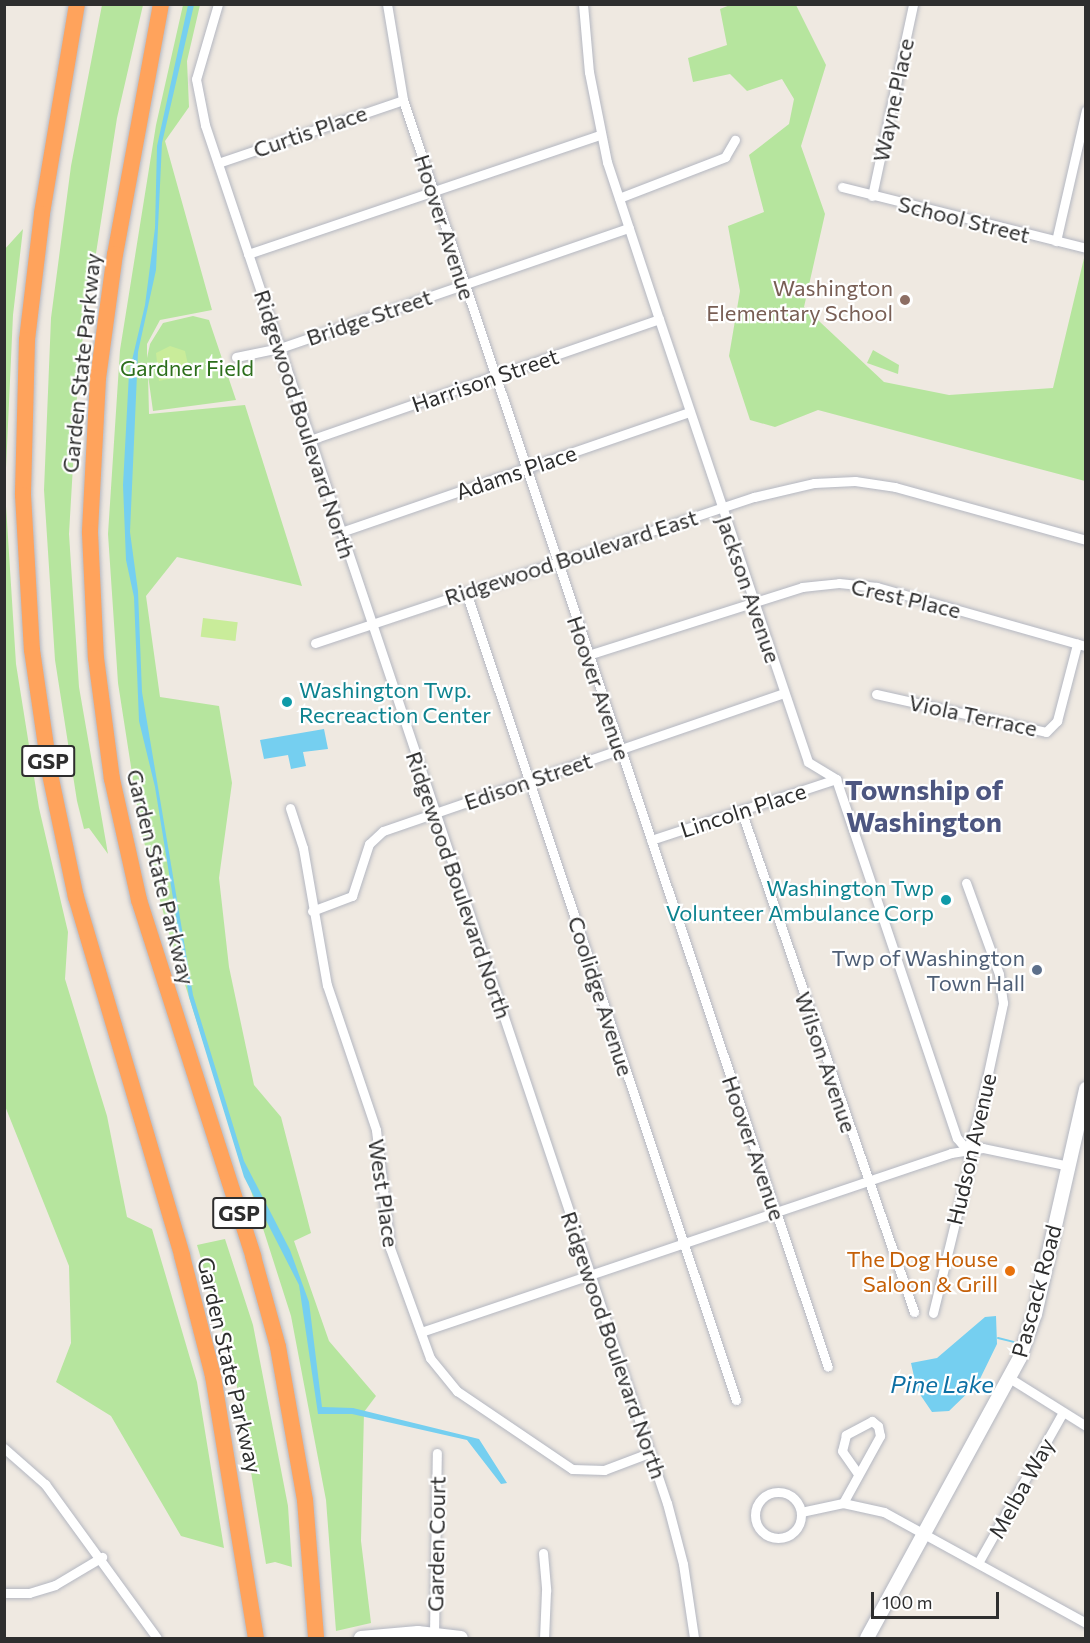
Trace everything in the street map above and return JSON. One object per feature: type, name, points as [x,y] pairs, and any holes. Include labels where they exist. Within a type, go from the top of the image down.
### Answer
[{"type":"highway","name":"Garden State Parkway","points":[[77,4],[42,214],[27,340],[23,495],[32,650],[62,836],[84,927],[191,1285],[213,1376],[236,1498],[256,1638]]},
{"type":"highway","name":"Garden State Parkway","points":[[161,4],[115,254],[98,378],[90,533],[96,658],[112,779],[139,900],[253,1256],[278,1347],[304,1489],[316,1638]]},
{"type":"highway","name":"Garden State Parkway","points":[[236,1498],[248,1638]]},
{"type":"street","name":"Ridgewood Boulevard North","points":[[218,4],[196,79],[208,135],[676,1533],[694,1638]]},
{"type":"street","name":"Hoover Avenue","points":[[387,4],[403,100],[828,1367]]},
{"type":"street","name":"Jackson Avenue","points":[[583,4],[589,72],[600,135],[619,198],[807,762],[836,779]]},
{"type":"street","name":"Wayne Place","points":[[872,196],[914,4]]},
{"type":"street","name":"Curtis Place","points":[[218,163],[403,100]]},
{"type":"street","points":[[1056,241],[1082,143],[1086,110]]},
{"type":"street","points":[[248,254],[600,135]]},
{"type":"street","points":[[619,198],[725,158],[735,140]]},
{"type":"street","name":"School Street","points":[[842,187],[1086,248]]},
{"type":"street","name":"Bridge Street","points":[[280,348],[629,228]]},
{"type":"street","name":"Harrison Street","points":[[310,440],[659,319]]},
{"type":"street","points":[[236,357],[280,348]]},
{"type":"street","name":"Adams Place","points":[[341,532],[690,412]]},
{"type":"street","name":"Ridgewood Boulevard East","points":[[315,643],[722,507],[784,489],[855,481],[895,487],[1086,540]]},
{"type":"street","name":"Crest Place","points":[[588,655],[802,587],[857,584],[1081,645]]},
{"type":"street","name":"Coolidge Avenue","points":[[466,592],[736,1400]]},
{"type":"street","name":"Viola Terrace","points":[[876,694],[1046,732],[1057,721],[1081,645]]},
{"type":"street","name":"Edison Street","points":[[312,910],[351,896],[366,851],[375,836],[529,780],[784,693]]},
{"type":"street","points":[[836,779],[957,1138],[966,1149]]},
{"type":"street","name":"Lincoln Place","points":[[651,840],[836,779]]},
{"type":"street","name":"West Place","points":[[290,808],[303,848],[312,910],[337,1020],[376,1130],[390,1248],[420,1332],[436,1368],[457,1391],[563,1464],[593,1472],[649,1453]]},
{"type":"street","name":"Wilson Avenue","points":[[741,810],[866,1181],[914,1312]]},
{"type":"street","name":"Hudson Avenue","points":[[933,1313],[970,1161],[966,1149],[978,1120],[1003,1003],[999,974],[966,883]]},
{"type":"street","name":"Pascack Road","points":[[867,1638],[1011,1379],[1035,1314],[1086,1089]]},
{"type":"street","points":[[420,1332],[966,1149],[983,1148],[1069,1166]]},
{"type":"street","points":[[1011,1379],[1086,1426]]},
{"type":"street","name":"Melba Way","points":[[978,1563],[1063,1412]]},
{"type":"street","points":[[843,1503],[858,1474],[868,1464],[880,1436],[878,1426],[872,1421],[846,1436],[842,1451],[858,1474]]},
{"type":"street","points":[[4,1448],[45,1484],[102,1557],[157,1638]]},
{"type":"street","name":"Garden Court","points":[[434,1634],[437,1453]]},
{"type":"street","points":[[775,1492],[789,1495],[801,1512],[798,1527],[778,1538],[763,1532],[755,1518],[758,1504],[775,1492]]},
{"type":"street","points":[[801,1512],[843,1503],[872,1508],[926,1532],[1086,1623]]},
{"type":"street","points":[[543,1553],[544,1638]]},
{"type":"street","points":[[4,1593],[29,1593],[54,1585],[102,1557]]},
{"type":"street","points":[[361,1638],[390,1633],[434,1634],[461,1638]]},
{"type":"green space","points":[[102,5],[143,5],[117,118],[79,363],[69,534],[79,687],[108,854],[89,828],[84,829],[77,801],[55,660],[44,490],[51,318],[71,166]]},
{"type":"green space","name":"Gardner Field","points":[[183,5],[200,5],[187,61],[189,107],[165,141],[212,310],[160,320],[147,344],[147,358],[150,344],[163,323],[193,316],[209,320],[236,400],[153,411],[148,375],[149,414],[245,405],[302,586],[177,557],[146,596],[160,697],[219,706],[232,783],[219,878],[229,967],[254,1085],[281,1117],[311,1233],[294,1241],[329,1341],[376,1396],[364,1412],[361,1541],[371,1623],[336,1631],[326,1500],[291,1316],[172,944],[141,831],[118,683],[108,534],[120,350],[156,125]]},
{"type":"green space","points":[[730,5],[796,5],[826,65],[801,146],[825,214],[804,307],[884,382],[949,395],[1053,388],[1085,254],[1085,481],[818,410],[775,427],[750,420],[729,356],[740,291],[728,226],[764,212],[749,155],[789,124],[794,99],[782,79],[747,91],[730,74],[693,82],[688,58],[727,45],[720,9]]},
{"type":"green space","points":[[23,229],[13,315],[5,490],[16,664],[39,808],[68,932],[65,979],[107,1116],[127,1217],[152,1229],[197,1382],[224,1548],[181,1536],[111,1416],[56,1382],[71,1343],[69,1266],[5,1106],[4,250]]},
{"type":"green space","name":"Gardner Field","points":[[170,346],[185,351],[190,374],[159,381],[156,353]]},
{"type":"green space","points":[[873,350],[899,365],[898,374],[867,363]]},
{"type":"green space","points":[[203,618],[238,622],[235,641],[201,637]]},
{"type":"green space","points":[[225,1239],[253,1325],[288,1506],[292,1567],[275,1562],[266,1564],[235,1374],[197,1245]]},
{"type":"water","points":[[188,5],[194,5],[162,143],[156,270],[138,352],[130,532],[138,591],[142,692],[193,995],[244,1161],[290,1250],[309,1302],[322,1407],[353,1408],[479,1439],[507,1483],[501,1484],[467,1440],[352,1414],[318,1414],[299,1285],[244,1177],[189,997],[155,787],[139,721],[134,597],[126,560],[123,485],[129,373],[145,305],[155,228],[157,146]]},
{"type":"water","points":[[324,729],[328,749],[303,752],[306,766],[291,769],[288,755],[264,759],[260,740]]},
{"type":"water","name":"Pine Lake","points":[[996,1316],[997,1344],[978,1383],[949,1411],[932,1412],[917,1390],[911,1363],[937,1358],[985,1317]]},
{"type":"waterway","points":[[998,1338],[1014,1342]]},
{"type":"place","name":"Washington Elementary School","points":[[905,300]]},
{"type":"place","name":"Washington Twp. Recreaction Center","points":[[287,702]]},
{"type":"place","name":"Washington Twp Volunteer Ambulance Corp","points":[[946,900]]},
{"type":"place","name":"Twp of Washington Town Hall","points":[[1037,970]]},
{"type":"place","name":"The Dog House Saloon & Grill","points":[[1010,1271]]},
{"type":"district","name":"Township of Washington","points":[[924,805]]}]
